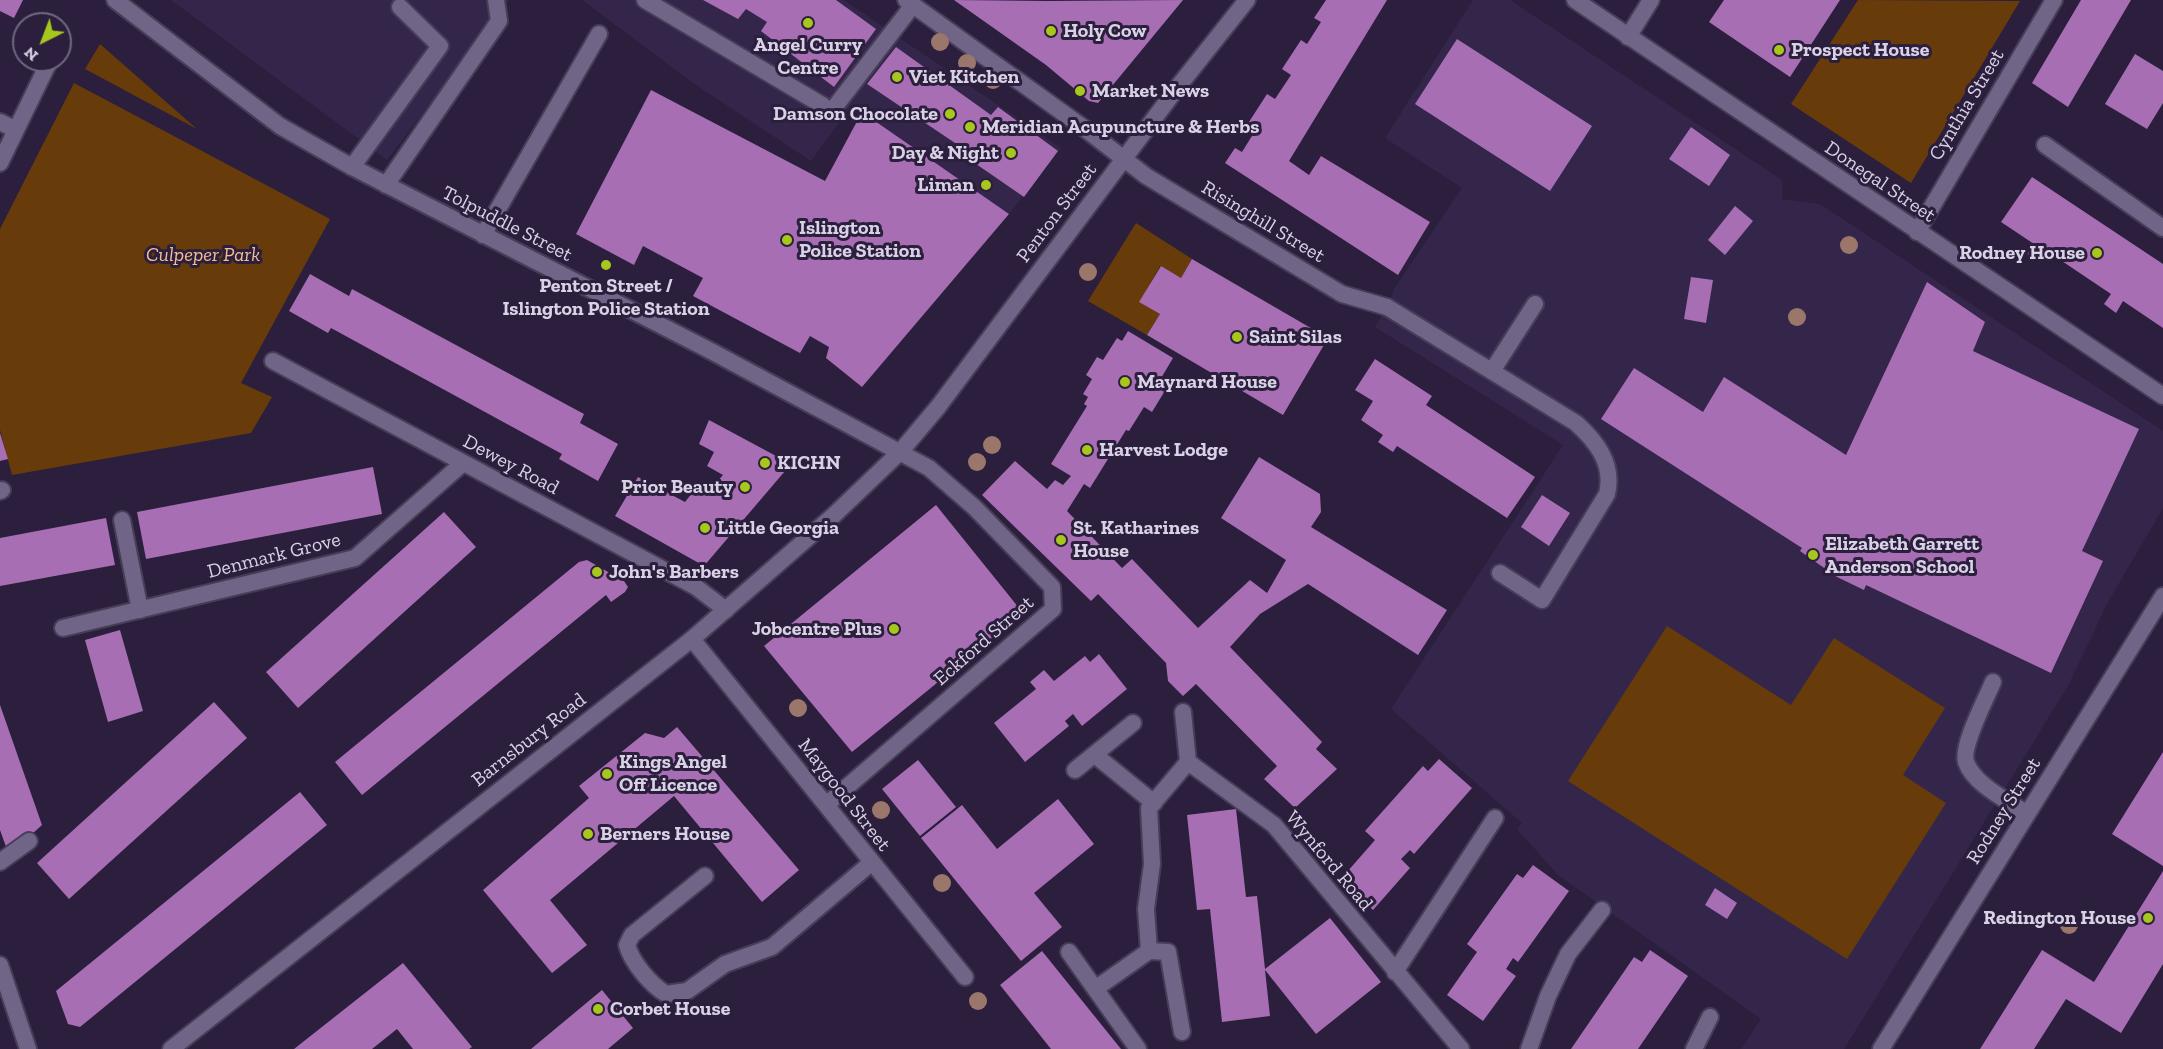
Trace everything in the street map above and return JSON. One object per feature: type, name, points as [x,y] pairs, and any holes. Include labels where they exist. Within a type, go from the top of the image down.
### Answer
[{"type":"street","name":"Tolpuddle Street","points":[[115,0],[280,126],[386,185],[901,451]]},
{"type":"street","points":[[386,185],[499,21],[496,0]]},
{"type":"street","points":[[645,0],[831,112],[910,2]]},
{"type":"street","name":"Penton Street","points":[[901,451],[933,413],[1177,88],[1248,0]]},
{"type":"street","name":"Donegal Street","points":[[1575,0],[2163,396]]},
{"type":"street","points":[[1628,37],[1651,0]]},
{"type":"street","name":"Cynthia Street","points":[[1917,232],[2054,0]]},
{"type":"street","name":"Risinghill Street","points":[[910,2],[1084,128],[1124,160],[1175,194],[1342,294],[1387,307],[1576,423],[1590,436],[1601,451],[1610,481],[1607,494],[1598,513],[1542,600],[1500,573]]},
{"type":"street","points":[[352,167],[440,46],[400,7]]},
{"type":"street","points":[[483,235],[599,34]]},
{"type":"street","points":[[0,163],[44,72]]},
{"type":"street","points":[[0,122],[16,130]]},
{"type":"street","points":[[2045,145],[2163,228]]},
{"type":"street","points":[[1492,371],[1535,304]]},
{"type":"street","name":"Dewey Road","points":[[273,361],[696,587],[726,610]]},
{"type":"street","name":"Barnsbury Road","points":[[171,1049],[692,639],[815,532],[901,451]]},
{"type":"street","name":"Eckford Street","points":[[826,805],[1053,609],[1052,587],[959,493],[929,468],[901,451]]},
{"type":"street","name":"Denmark Grove","points":[[63,628],[355,558],[463,463]]},
{"type":"street","points":[[122,520],[140,610]]},
{"type":"street","name":"Rodney Street","points":[[1881,1049],[2163,596]]},
{"type":"street","name":"Maygood Street","points":[[692,639],[965,977]]},
{"type":"street","points":[[1993,682],[1966,747],[1966,762],[1978,779],[2027,814]]},
{"type":"street","points":[[1149,951],[1146,909],[1152,864],[1149,808],[1188,762],[1183,712]]},
{"type":"street","points":[[1075,770],[1133,723]]},
{"type":"street","points":[[1095,754],[1154,803]]},
{"type":"street","name":"Wynford Road","points":[[1188,762],[1274,825],[1461,1049]]},
{"type":"street","points":[[1395,972],[1495,818]]},
{"type":"street","points":[[0,862],[29,841]]},
{"type":"street","points":[[705,876],[632,935],[627,945],[629,954],[658,989],[666,994],[687,991],[725,964],[772,947],[871,863]]},
{"type":"street","points":[[1529,1049],[1548,996],[1568,954],[1602,910]]},
{"type":"street","points":[[1095,989],[1149,951],[1168,952],[1182,1032]]},
{"type":"street","points":[[1069,952],[1138,1049]]},
{"type":"street","points":[[0,965],[28,1049]]},
{"type":"street","points":[[1694,1049],[1710,1017]]},
{"type":"shaded area","points":[[171,0],[509,0],[387,160]]},
{"type":"shaded area","points":[[582,0],[844,0],[1061,148],[1009,214],[852,105],[811,161],[693,83]]},
{"type":"shaded area","name":"Elizabeth Garrett Anderson School","points":[[1473,0],[1510,0],[1782,180],[1782,199],[1820,204],[2163,431],[2163,508],[2108,602],[2068,686],[1844,1049],[1741,1049],[1761,1019],[1558,875],[1517,829],[1522,823],[1391,709],[1563,445],[1375,327],[1394,289],[1462,188],[1385,138]]},
{"type":"green space","points":[[1858,0],[2020,1],[1911,183],[1791,104]]},
{"type":"green space","points":[[100,44],[197,129],[85,69]]},
{"type":"green space","name":"Culpeper Park","points":[[74,83],[330,219],[241,383],[272,397],[251,433],[12,475],[0,430],[0,229]]},
{"type":"green space","points":[[1136,223],[1192,259],[1181,278],[1160,266],[1140,302],[1160,314],[1147,335],[1088,301]]},
{"type":"green space","points":[[1667,626],[1791,705],[1834,638],[1945,708],[1903,775],[1946,803],[1847,959],[1568,781]]},
{"type":"building","points":[[0,0],[23,0],[17,12],[12,12],[12,17],[0,11]]},
{"type":"building","points":[[703,0],[836,0],[876,29],[834,87],[761,31],[767,22],[746,9],[738,19]]},
{"type":"building","points":[[954,0],[1183,0],[1098,103],[1089,101],[1046,65]]},
{"type":"building","points":[[1326,0],[1387,0],[1289,161],[1309,175],[1321,156],[1430,222],[1398,275],[1225,163],[1235,148],[1242,152],[1255,131],[1247,125],[1267,94],[1275,99],[1291,75],[1282,69],[1301,40],[1307,44],[1321,22],[1314,18]]},
{"type":"building","name":"Prospect House","points":[[1724,0],[1840,0],[1790,77],[1709,22]]},
{"type":"building","points":[[2081,0],[2131,0],[2068,107],[2032,83]]},
{"type":"building","points":[[1457,39],[1592,126],[1550,191],[1415,104]]},
{"type":"building","points":[[896,47],[991,115],[998,107],[1058,151],[1024,197],[963,155],[967,151],[867,84]]},
{"type":"building","points":[[2135,54],[2163,71],[2163,103],[2147,129],[2105,104]]},
{"type":"building","name":"Islington Police Station","points":[[651,90],[825,181],[862,112],[1009,214],[862,387],[826,358],[829,347],[810,336],[800,353],[693,296],[703,278],[643,246],[634,265],[576,234]]},
{"type":"building","points":[[1691,127],[1730,155],[1709,186],[1669,159]]},
{"type":"building","name":"Rodney House","points":[[2032,177],[2163,264],[2163,328],[2123,301],[2116,313],[2104,304],[2111,294],[2047,251],[2040,262],[2027,254],[2034,244],[2001,222]]},
{"type":"building","points":[[1735,206],[1753,221],[1725,255],[1708,240]]},
{"type":"building","name":"Saint Silas","points":[[1192,259],[1328,338],[1283,415],[1147,335],[1160,314],[1139,302],[1161,266],[1181,278]]},
{"type":"building","points":[[310,274],[349,296],[352,289],[584,414],[580,423],[618,444],[598,481],[559,459],[562,454],[331,328],[328,333],[289,311]]},
{"type":"building","points":[[1691,277],[1713,280],[1706,323],[1684,319]]},
{"type":"building","points":[[1927,282],[1985,322],[1973,351],[2139,429],[2082,551],[2103,561],[2051,673],[1866,585],[1864,590],[1837,577],[1800,551],[1802,548],[1601,419],[1634,368],[1703,412],[1724,377],[1846,455]]},
{"type":"building","points":[[1128,331],[1173,358],[1157,385],[1166,389],[1152,412],[1144,407],[1129,431],[1126,430],[1090,488],[1084,484],[1067,511],[1122,568],[1132,559],[1198,628],[1250,580],[1267,593],[1286,560],[1221,518],[1259,457],[1320,494],[1321,512],[1311,527],[1447,610],[1418,655],[1308,584],[1260,614],[1230,647],[1322,742],[1316,749],[1337,769],[1295,808],[1264,779],[1277,766],[1196,684],[1183,696],[1168,681],[1166,663],[1098,594],[1091,601],[982,495],[1015,461],[1047,489],[1055,480],[1063,485],[1071,476],[1051,464],[1087,406],[1084,404],[1088,397],[1083,394],[1092,379],[1086,375],[1097,357],[1103,360],[1117,338],[1122,341]]},
{"type":"building","points":[[1375,359],[1432,396],[1426,405],[1535,477],[1507,518],[1397,446],[1393,452],[1378,442],[1383,435],[1361,420],[1373,401],[1355,390]]},
{"type":"building","points":[[709,420],[791,464],[704,566],[615,516],[638,477],[685,502],[696,488],[715,484],[723,475],[707,466],[714,452],[699,444]]},
{"type":"building","points":[[0,433],[8,459],[0,461]]},
{"type":"building","points":[[373,467],[382,514],[146,559],[137,512]]},
{"type":"building","points":[[1542,495],[1570,513],[1549,546],[1521,527]]},
{"type":"building","name":"Jobcentre Plus","points":[[936,505],[1023,613],[852,752],[764,646]]},
{"type":"building","points":[[444,512],[476,547],[298,708],[266,672]]},
{"type":"building","points":[[106,518],[115,565],[0,586],[0,538]]},
{"type":"building","points":[[587,560],[624,581],[628,587],[625,592],[611,602],[606,595],[362,795],[335,762],[579,562]]},
{"type":"building","points":[[120,630],[143,711],[108,722],[85,640]]},
{"type":"building","points":[[1099,654],[1127,689],[1082,726],[1073,714],[1065,721],[1069,726],[1025,762],[994,723],[1036,689],[1030,682],[1044,670],[1054,681],[1085,656],[1090,662]]},
{"type":"building","points":[[214,702],[247,738],[69,899],[37,863]]},
{"type":"building","points":[[0,705],[42,825],[9,855],[0,830]]},
{"type":"building","name":"Berners House","points":[[677,727],[799,870],[762,902],[674,796],[550,900],[587,945],[552,973],[483,890],[589,798],[579,786],[645,733],[664,738]]},
{"type":"building","name":"Redington House","points":[[2163,752],[2163,866],[2112,834]]},
{"type":"building","points":[[1439,759],[1472,788],[1414,854],[1410,850],[1401,859],[1410,868],[1373,910],[1340,880],[1375,840],[1365,831],[1423,766],[1428,771]]},
{"type":"building","points":[[918,760],[956,807],[920,836],[882,789]]},
{"type":"building","points":[[300,792],[327,825],[80,1027],[68,1024],[56,991]]},
{"type":"building","points":[[1058,799],[1094,844],[1034,893],[1062,927],[1021,961],[921,838],[962,805],[997,849]]},
{"type":"building","points":[[1236,809],[1246,897],[1257,896],[1265,969],[1330,918],[1381,982],[1316,1034],[1265,970],[1270,1016],[1222,1022],[1210,909],[1197,910],[1187,815]]},
{"type":"building","points":[[1533,865],[1569,891],[1518,962],[1513,958],[1506,969],[1516,976],[1483,1021],[1447,995],[1477,952],[1467,944],[1517,874],[1523,878]]},
{"type":"building","points":[[2163,871],[2163,964],[2121,1033],[2066,999],[2034,1049],[1980,1049],[2042,950],[2094,982]]},
{"type":"building","points":[[1715,888],[1737,903],[1727,919],[1705,905]]},
{"type":"building","points":[[1650,950],[1688,976],[1638,1049],[1571,1049],[1634,957],[1642,962]]},
{"type":"building","points":[[1042,951],[1121,1049],[1051,1049],[1000,985]]},
{"type":"building","points":[[403,963],[472,1047],[469,1049],[413,1049],[397,1029],[372,1049],[294,1049]]},
{"type":"building","name":"Corbet House","points":[[602,990],[633,1028],[608,1049],[531,1049]]},
{"type":"place","name":"Angel Curry Centre","points":[[808,23]]},
{"type":"place","name":"Holy Cow","points":[[1051,31]]},
{"type":"place","name":"Prospect House","points":[[1779,50]]},
{"type":"place","name":"Viet Kitchen","points":[[897,77]]},
{"type":"place","name":"Market News","points":[[1080,91]]},
{"type":"place","name":"Damson Chocolate","points":[[950,114]]},
{"type":"place","name":"Meridian Acupuncture & Herbs","points":[[970,127]]},
{"type":"place","name":"Day & Night","points":[[1011,153]]},
{"type":"place","name":"Liman","points":[[986,185]]},
{"type":"place","name":"Islington Police Station","points":[[787,240]]},
{"type":"place","name":"Rodney House","points":[[2097,253]]},
{"type":"place","name":"Penton Street / Islington Police Station","points":[[606,265]]},
{"type":"place","name":"Saint Silas","points":[[1237,337]]},
{"type":"place","name":"Maynard House","points":[[1125,382]]},
{"type":"place","name":"Harvest Lodge","points":[[1087,450]]},
{"type":"place","name":"KICHN","points":[[765,463]]},
{"type":"place","name":"Prior Beauty","points":[[745,487]]},
{"type":"place","name":"Little Georgia","points":[[705,528]]},
{"type":"place","name":"St. Katharines House","points":[[1061,540]]},
{"type":"place","name":"Elizabeth Garrett Anderson School","points":[[1813,555]]},
{"type":"place","name":"John's Barbers","points":[[597,572]]},
{"type":"place","name":"Jobcentre Plus","points":[[894,629]]},
{"type":"place","name":"Kings Angel Off Licence","points":[[607,774]]},
{"type":"place","name":"Berners House","points":[[588,834]]},
{"type":"place","name":"Redington House","points":[[2148,918]]},
{"type":"place","name":"Corbet House","points":[[598,1009]]}]
